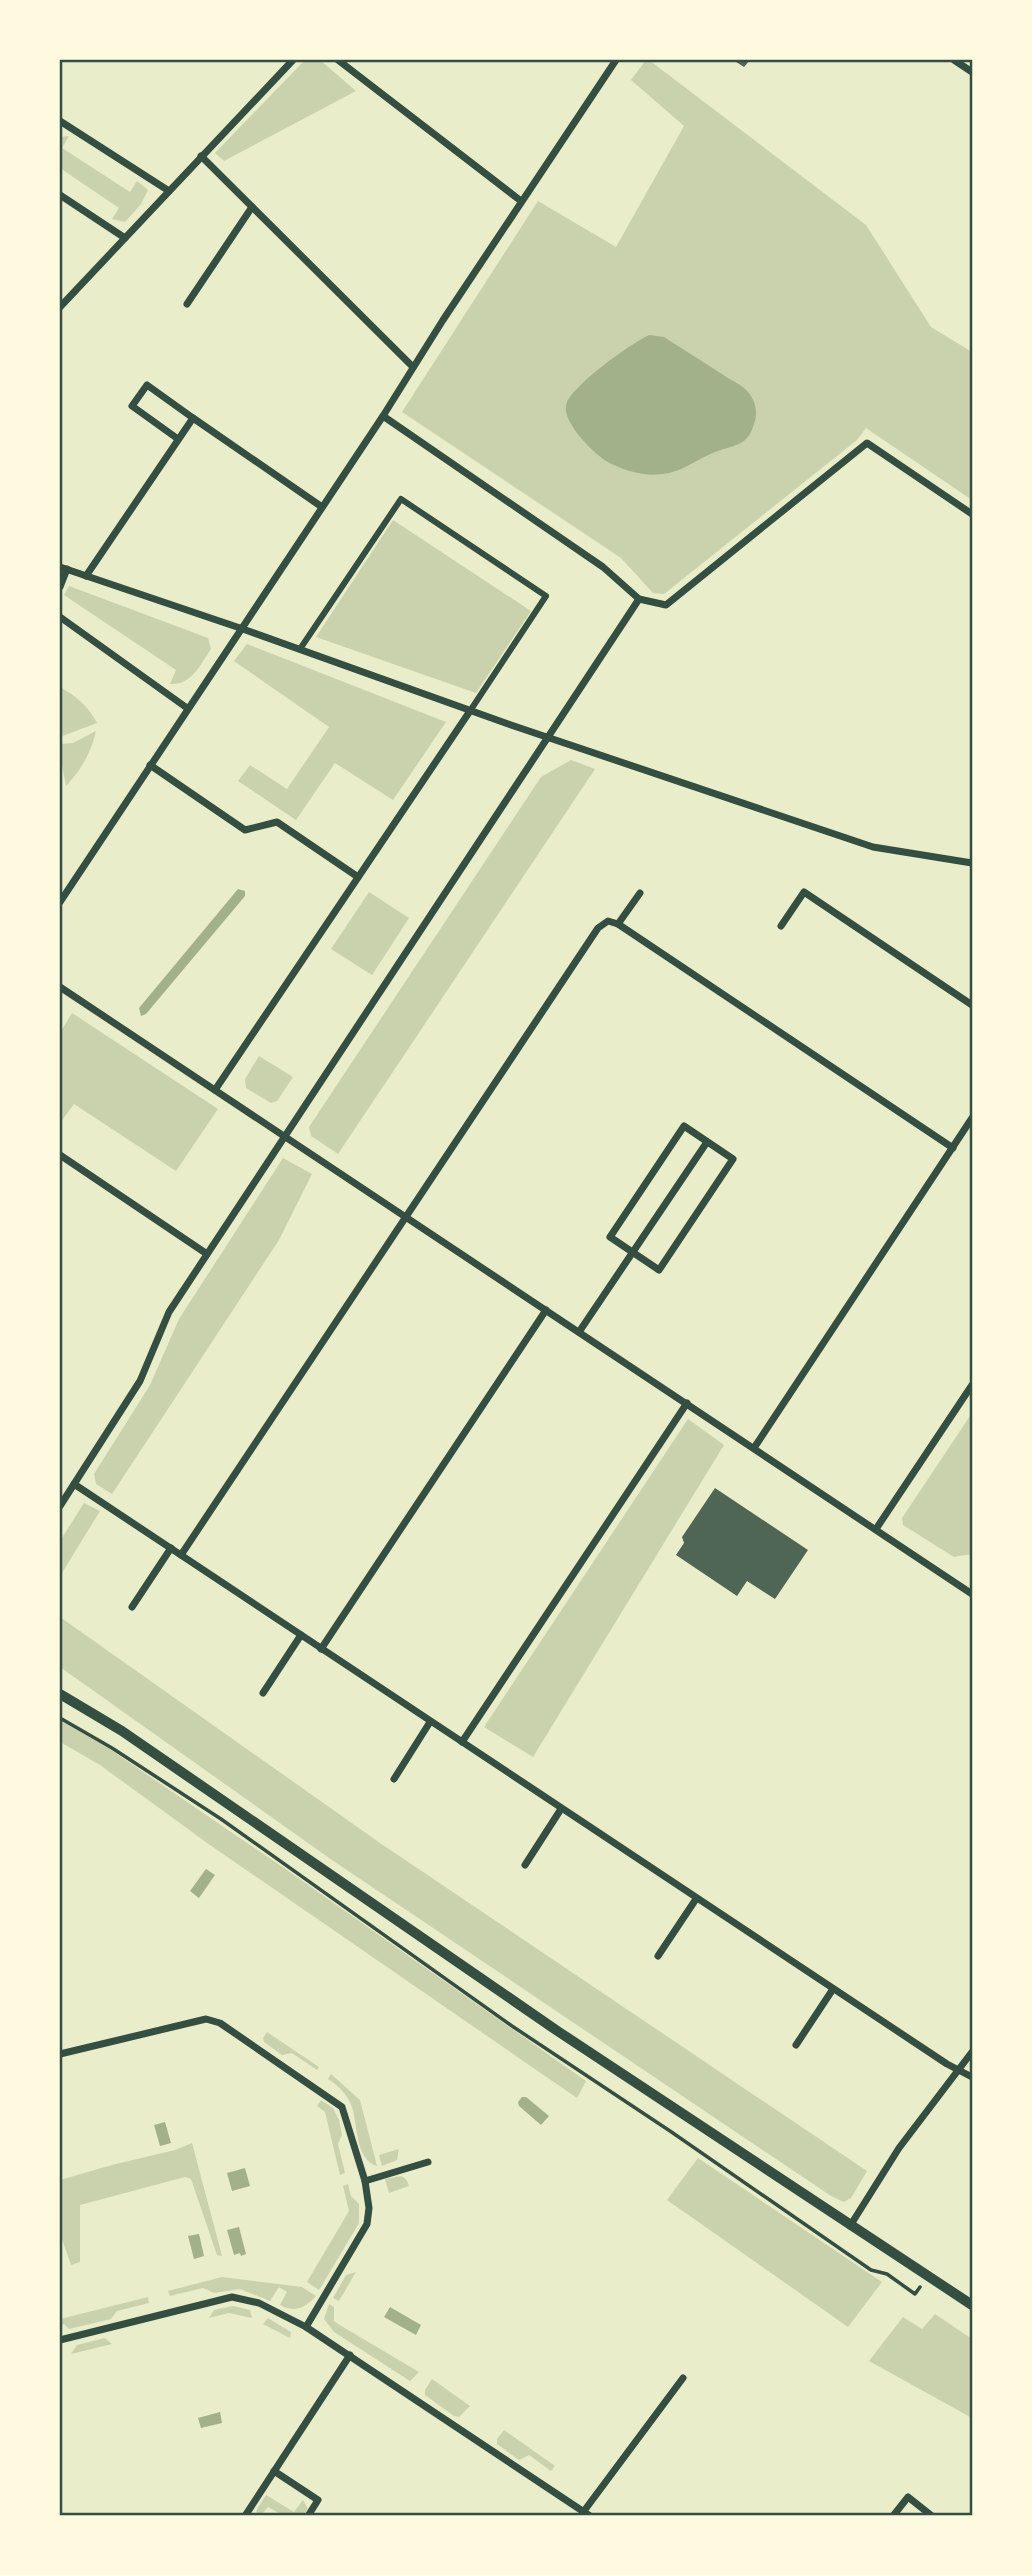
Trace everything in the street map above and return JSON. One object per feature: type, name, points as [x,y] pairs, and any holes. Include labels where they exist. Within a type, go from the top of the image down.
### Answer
[{"type":"street","points":[[60,307],[293,60]]},
{"type":"street","points":[[338,60],[522,201]]},
{"type":"street","points":[[60,902],[616,60]]},
{"type":"street","points":[[954,60],[972,72]]},
{"type":"street","points":[[60,121],[169,191]]},
{"type":"street","points":[[201,156],[413,367]]},
{"type":"street","points":[[60,195],[125,238]]},
{"type":"street","points":[[187,304],[252,206]]},
{"type":"street","points":[[178,439],[132,406],[147,384],[322,507]]},
{"type":"street","points":[[383,416],[603,566],[639,599],[666,605],[867,443],[972,514]]},
{"type":"street","points":[[86,576],[193,418]]},
{"type":"street","points":[[215,1090],[546,596],[401,499],[300,649]]},
{"type":"street","points":[[60,587],[63,568],[300,649],[470,711],[873,847],[972,863]]},
{"type":"street","points":[[60,1506],[140,1381],[169,1312],[206,1254],[639,599]]},
{"type":"street","points":[[60,617],[187,708]]},
{"type":"street","points":[[150,765],[245,830],[277,822],[358,877]]},
{"type":"street","points":[[781,926],[804,892],[972,1005]]},
{"type":"street","points":[[618,924],[640,893]]},
{"type":"street","points":[[181,1555],[598,928],[608,921],[618,924],[953,1148]]},
{"type":"street","points":[[60,987],[876,1529],[971,1589]]},
{"type":"street","points":[[754,1448],[972,1118]]},
{"type":"street","points":[[684,1126],[707,1142],[733,1159],[659,1270],[610,1237],[684,1126]]},
{"type":"street","points":[[579,1332],[707,1142]]},
{"type":"street","points":[[60,1155],[206,1254]]},
{"type":"street","points":[[321,1649],[546,1310]]},
{"type":"street","points":[[876,1529],[972,1385]]},
{"type":"street","points":[[462,1742],[687,1403]]},
{"type":"street","points":[[74,1484],[696,1899],[972,2077]]},
{"type":"street","points":[[132,1607],[171,1548]]},
{"type":"street","points":[[263,1693],[301,1635]]},
{"type":"street","points":[[60,1694],[160,1757],[559,2032],[972,2305]]},
{"type":"street","points":[[394,1779],[430,1722]]},
{"type":"street","points":[[525,1865],[561,1809]]},
{"type":"street","points":[[658,1956],[696,1899]]},
{"type":"street","points":[[796,2045],[833,1989]]},
{"type":"street","points":[[60,2054],[206,2019],[220,2023],[342,2107],[365,2181],[369,2208],[367,2224],[306,2327]]},
{"type":"street","points":[[850,2226],[899,2148],[972,2052]]},
{"type":"street","points":[[365,2181],[428,2162]]},
{"type":"street","points":[[60,2340],[232,2297],[259,2303],[306,2327],[350,2355],[587,2513],[683,2378]]},
{"type":"street","points":[[244,2515],[350,2355]]},
{"type":"street","points":[[274,2471],[318,2500],[308,2515]]},
{"type":"street","points":[[893,2515],[908,2497],[932,2515]]},
{"type":"path","points":[[60,1718],[112,1748],[221,1819],[512,2026],[871,2270],[887,2274],[915,2294],[927,2277]]},
{"type":"shaded area","points":[[320,60],[356,91],[224,161],[215,153],[304,61]]},
{"type":"shaded area","points":[[646,60],[866,225],[931,327],[972,352],[972,500],[866,428],[857,440],[664,594],[653,593],[621,558],[402,412],[538,201],[616,247],[684,126],[631,80]]},
{"type":"shaded area","points":[[69,136],[62,148],[130,192],[137,181],[148,190],[141,204],[125,222],[112,219],[119,208],[60,168],[60,137]]},
{"type":"shaded area","points":[[649,335],[664,337],[749,393],[754,401],[756,414],[751,433],[744,440],[678,470],[655,475],[633,472],[612,464],[585,443],[568,417],[567,402],[592,375]]},
{"type":"shaded area","points":[[393,520],[531,611],[476,693],[316,637]]},
{"type":"shaded area","points":[[69,586],[208,638],[211,649],[190,678],[170,684],[176,670],[64,595]]},
{"type":"shaded area","points":[[247,644],[446,722],[393,800],[335,763],[296,820],[238,781],[250,765],[287,789],[329,727],[234,661]]},
{"type":"shaded area","points":[[60,687],[81,702],[97,723],[60,737]]},
{"type":"shaded area","points":[[96,731],[85,761],[66,786],[60,755],[61,744],[73,743]]},
{"type":"shaded area","points":[[571,760],[595,769],[338,1154],[311,1136],[309,1127],[541,777]]},
{"type":"shaded area","points":[[238,889],[245,891],[245,896],[146,1014],[141,1016],[139,1008]]},
{"type":"shaded area","points":[[369,892],[409,918],[372,975],[331,949]]},
{"type":"shaded area","points":[[72,1013],[218,1109],[176,1171],[74,1104],[60,1123],[60,1033]]},
{"type":"shaded area","points":[[259,1056],[293,1077],[277,1101],[271,1103],[246,1088],[245,1079]]},
{"type":"shaded area","points":[[283,1158],[312,1174],[279,1240],[112,1494],[96,1484],[94,1474],[150,1385],[179,1319]]},
{"type":"shaded area","points":[[972,1413],[972,1554],[954,1557],[903,1525],[902,1518]]},
{"type":"shaded area","points":[[688,1419],[724,1445],[533,1757],[484,1727]]},
{"type":"shaded area","points":[[84,1503],[100,1511],[60,1576],[60,1541]]},
{"type":"shaded area","points":[[60,1617],[380,1843],[867,2171],[851,2198],[844,2202],[831,2196],[332,1860],[60,1667]]},
{"type":"shaded area","points":[[60,1720],[111,1750],[284,1868],[586,2081],[577,2098],[210,1845],[100,1765],[60,1742]]},
{"type":"shaded area","points":[[206,1869],[215,1875],[199,1898],[190,1891]]},
{"type":"shaded area","points":[[267,2032],[319,2067],[317,2070],[292,2053],[282,2055],[264,2042],[263,2038]]},
{"type":"shaded area","points":[[331,2074],[360,2100],[377,2166],[365,2157],[361,2149],[352,2107],[342,2091],[328,2079]]},
{"type":"shaded area","points":[[522,2097],[526,2097],[549,2116],[541,2125],[519,2106],[518,2102]]},
{"type":"shaded area","points":[[321,2100],[333,2108],[339,2120],[342,2135],[338,2144],[345,2173],[340,2175],[325,2112],[317,2106]]},
{"type":"shaded area","points":[[165,2122],[171,2143],[160,2146],[154,2125]]},
{"type":"shaded area","points":[[192,2143],[222,2256],[217,2255],[191,2179],[185,2177],[80,2205],[80,2262],[71,2265],[60,2233],[60,2180],[175,2150]]},
{"type":"shaded area","points":[[399,2149],[397,2160],[382,2166],[379,2155]]},
{"type":"shaded area","points":[[698,2158],[882,2282],[848,2327],[667,2200]]},
{"type":"shaded area","points":[[245,2168],[250,2186],[232,2191],[227,2173]]},
{"type":"shaded area","points":[[401,2176],[409,2186],[389,2193],[385,2179]]},
{"type":"shaded area","points":[[348,2184],[351,2196],[359,2204],[359,2223],[319,2290],[307,2282],[349,2211],[343,2186]]},
{"type":"shaded area","points":[[239,2227],[246,2254],[241,2256],[240,2253],[234,2255],[227,2230]]},
{"type":"shaded area","points":[[199,2234],[204,2256],[194,2259],[188,2236]]},
{"type":"shaded area","points":[[356,2272],[339,2301],[333,2298],[346,2275]]},
{"type":"shaded area","points":[[222,2277],[302,2287],[316,2296],[308,2304],[295,2309],[280,2305],[287,2292],[279,2287],[270,2301],[240,2289],[214,2293],[203,2288],[170,2296],[168,2291]]},
{"type":"shaded area","points":[[148,2297],[149,2303],[117,2311],[111,2319],[69,2329],[64,2324],[60,2325],[60,2319]]},
{"type":"shaded area","points":[[329,2304],[334,2307],[334,2321],[419,2372],[410,2381],[334,2332],[324,2319]]},
{"type":"shaded area","points":[[233,2306],[250,2310],[252,2318],[229,2313],[209,2318],[214,2310]]},
{"type":"shaded area","points":[[390,2307],[421,2325],[416,2335],[384,2317]]},
{"type":"shaded area","points":[[935,2314],[972,2339],[972,2418],[869,2361],[903,2317],[922,2329]]},
{"type":"shaded area","points":[[268,2318],[291,2332],[290,2338],[263,2324]]},
{"type":"shaded area","points":[[105,2338],[112,2344],[71,2354],[77,2345]]},
{"type":"shaded area","points":[[432,2379],[470,2406],[459,2417],[425,2395]]},
{"type":"shaded area","points":[[220,2412],[222,2423],[201,2428],[198,2418]]},
{"type":"shaded area","points":[[504,2430],[555,2466],[551,2471],[529,2455],[519,2460],[497,2444],[497,2439]]},
{"type":"shaded area","points":[[266,2495],[294,2512],[303,2500],[308,2509],[303,2515],[282,2515],[268,2507],[261,2515],[256,2515]]},
{"type":"building","points":[[733,60],[750,60],[744,67]]},
{"type":"building","points":[[715,1488],[808,1550],[775,1599],[747,1581],[737,1596],[676,1555],[684,1543],[682,1537]]}]
